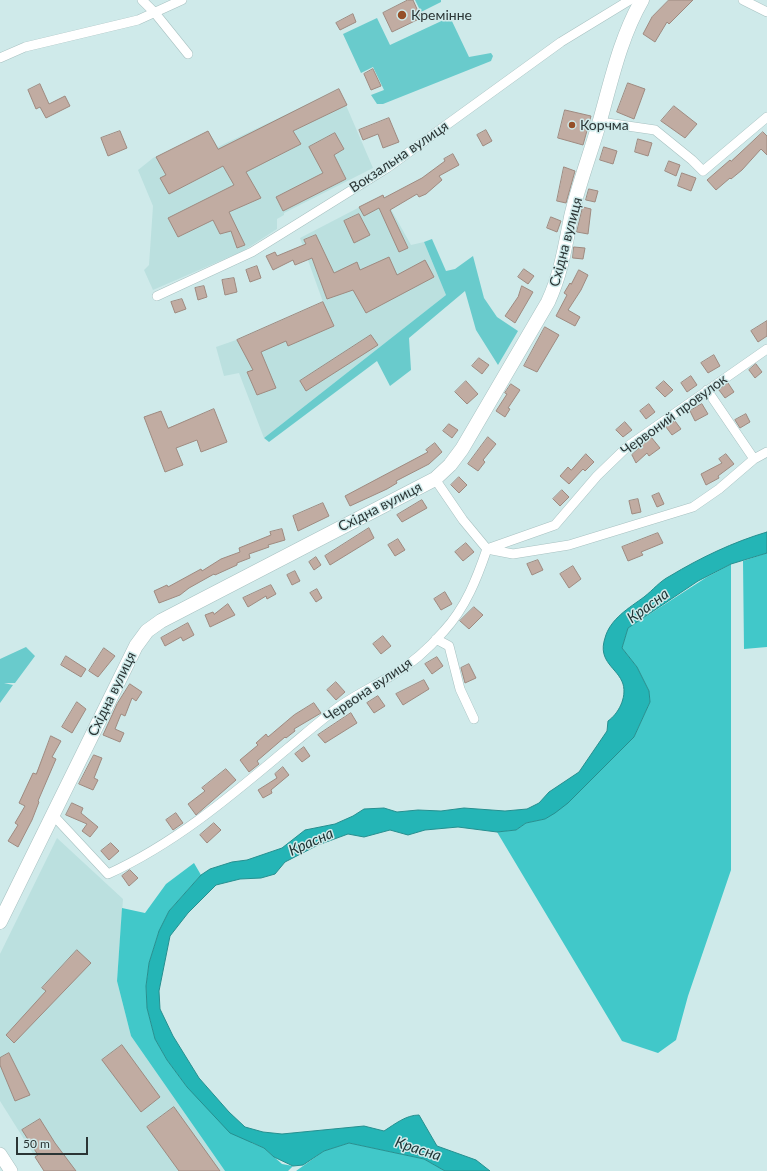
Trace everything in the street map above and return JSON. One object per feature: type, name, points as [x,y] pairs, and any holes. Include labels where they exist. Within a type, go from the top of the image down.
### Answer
[{"type":"main road","name":"Східна вулиця","points":[[0,922],[136,646],[147,631],[161,621],[435,479],[450,465],[473,433],[556,285],[566,250],[571,217],[600,122],[610,81],[627,31],[642,0]]},
{"type":"street","points":[[142,0],[155,13],[188,54]]},
{"type":"street","points":[[0,58],[25,47],[138,20],[182,0]]},
{"type":"street","name":"Вокзальна вулиця","points":[[157,296],[252,252],[308,218],[387,168],[561,42],[630,0]]},
{"type":"street","points":[[743,0],[767,12]]},
{"type":"street","points":[[600,122],[655,130],[692,160],[703,171],[767,117]]},
{"type":"street","name":"Червоний провулок","points":[[488,548],[555,525],[596,476],[628,446],[706,390],[767,349]]},
{"type":"street","points":[[706,390],[754,459]]},
{"type":"street","points":[[435,479],[463,520],[488,548],[513,554],[569,545],[693,507],[719,489],[754,459],[767,452]]},
{"type":"street","name":"Червона вулиця","points":[[52,815],[108,874],[166,843],[214,810],[340,706],[396,674],[436,639],[460,611],[477,578],[488,548]]},
{"type":"street","points":[[436,639],[449,646],[460,689],[474,719]]},
{"type":"street","points":[[0,1154],[11,1171]]},
{"type":"shaded area","points":[[415,0],[441,0],[441,2],[421,12]]},
{"type":"shaded area","points":[[450,17],[469,57],[491,53],[493,56],[491,61],[383,104],[377,104],[371,95],[384,90],[373,67],[361,73],[343,34],[377,18],[390,45]]},
{"type":"shaded area","points":[[339,89],[373,168],[284,213],[284,215],[277,219],[277,229],[243,251],[153,290],[144,270],[149,265],[153,206],[138,170],[153,158],[208,131],[218,147]]},
{"type":"shaded area","points":[[383,195],[411,245],[424,242],[446,295],[264,438],[239,373],[224,376],[216,347],[236,340],[323,302],[300,238]]},
{"type":"shaded area","points":[[432,239],[446,271],[455,269],[473,256],[484,298],[497,317],[518,331],[498,365],[476,330],[465,291],[409,338],[411,370],[390,386],[377,361],[269,442],[264,438],[446,295],[424,242]]},
{"type":"shaded area","points":[[767,553],[767,647],[744,649],[743,561]]},
{"type":"shaded area","points":[[731,564],[731,870],[688,996],[676,1040],[658,1053],[622,1041],[497,832],[516,830],[526,823],[545,819],[586,785],[634,737],[650,702],[649,691],[637,667],[622,648],[628,628],[707,577]]},
{"type":"shaded area","points":[[26,647],[35,656],[15,683],[4,683],[13,685],[0,703],[0,659]]},
{"type":"shaded area","points":[[57,838],[123,899],[117,981],[131,1036],[225,1171],[44,1171],[0,1101],[0,954]]},
{"type":"shaded area","points":[[194,863],[201,875],[169,911],[158,934],[149,963],[146,986],[147,1008],[155,1039],[167,1060],[187,1087],[252,1143],[264,1148],[282,1164],[293,1166],[288,1171],[225,1171],[131,1036],[117,981],[122,908],[145,913],[166,884]]},
{"type":"shaded area","points":[[349,1143],[424,1159],[445,1171],[296,1171],[324,1151]]},
{"type":"water","name":"Красна","points":[[767,532],[767,553],[731,564],[698,581],[628,628],[622,648],[637,667],[649,691],[650,702],[634,737],[568,803],[555,813],[545,819],[526,823],[516,830],[497,832],[458,827],[425,830],[408,835],[390,830],[364,837],[348,834],[318,845],[285,862],[275,874],[261,878],[240,879],[216,885],[188,913],[170,936],[159,991],[160,1009],[173,1036],[199,1078],[229,1112],[245,1127],[263,1132],[282,1134],[364,1126],[384,1131],[405,1118],[419,1115],[437,1146],[476,1160],[490,1171],[445,1171],[424,1159],[349,1143],[324,1151],[303,1165],[293,1166],[274,1157],[264,1148],[230,1133],[187,1087],[167,1060],[155,1039],[147,1008],[146,986],[149,963],[159,931],[169,911],[201,875],[210,869],[232,862],[247,860],[282,848],[305,830],[335,824],[364,809],[384,808],[397,812],[418,810],[441,811],[464,808],[505,811],[527,809],[539,803],[549,792],[579,772],[607,731],[608,721],[612,718],[621,705],[624,695],[623,684],[617,673],[606,659],[603,646],[607,631],[611,625],[626,610],[663,580],[681,569],[729,546]]},
{"type":"building","name":"Кремінне","points":[[408,0],[413,0],[421,18],[392,32],[383,13]]},
{"type":"building","points":[[669,0],[693,0],[669,24],[667,22],[655,42],[643,34],[652,17]]},
{"type":"building","points":[[353,14],[356,22],[340,30],[336,23]]},
{"type":"building","points":[[373,69],[381,86],[371,90],[364,74]]},
{"type":"building","points":[[628,83],[645,89],[634,119],[617,112]]},
{"type":"building","points":[[40,84],[49,104],[65,96],[70,106],[46,118],[40,107],[36,109],[28,90]]},
{"type":"building","points":[[339,89],[347,105],[293,131],[301,144],[246,172],[261,198],[229,212],[245,245],[237,248],[231,231],[220,234],[213,220],[178,237],[168,218],[234,185],[223,166],[169,194],[160,178],[166,175],[156,157],[208,131],[218,149]]},
{"type":"building","points":[[674,106],[697,124],[685,138],[661,121]]},
{"type":"building","points":[[565,110],[591,116],[583,145],[558,138]]},
{"type":"building","points":[[389,118],[399,142],[383,148],[378,134],[363,140],[359,130]]},
{"type":"building","points":[[486,130],[492,141],[483,146],[477,135]]},
{"type":"building","points":[[120,131],[127,148],[108,156],[101,138]]},
{"type":"building","points":[[763,132],[767,136],[767,155],[761,149],[742,170],[716,190],[707,180]]},
{"type":"building","points":[[335,133],[344,149],[334,155],[346,179],[283,211],[276,197],[323,173],[309,147]]},
{"type":"building","points":[[638,139],[652,143],[648,156],[635,152]]},
{"type":"building","points":[[604,147],[617,151],[613,164],[600,160]]},
{"type":"building","points":[[453,154],[459,165],[439,176],[442,180],[426,194],[419,197],[417,194],[390,210],[408,248],[399,252],[379,208],[364,216],[359,207],[383,195],[384,198],[422,178],[445,161],[444,159]]},
{"type":"building","points":[[669,161],[680,165],[676,176],[665,171]]},
{"type":"building","points":[[564,167],[575,171],[566,203],[557,201]]},
{"type":"building","points":[[682,173],[696,178],[691,191],[678,186]]},
{"type":"building","points":[[589,189],[598,191],[595,202],[586,200]]},
{"type":"building","points":[[583,207],[591,209],[588,234],[577,232]]},
{"type":"building","points":[[359,214],[370,235],[354,243],[344,221]]},
{"type":"building","points":[[551,217],[561,221],[557,232],[547,228]]},
{"type":"building","points":[[316,235],[334,273],[357,262],[360,270],[389,257],[397,275],[425,260],[434,277],[366,313],[353,290],[327,299],[312,258],[295,265],[293,260],[273,270],[266,256],[275,252],[277,256],[306,244],[304,240]]},
{"type":"building","points":[[574,247],[585,248],[583,259],[573,258]]},
{"type":"building","points":[[257,266],[261,278],[250,282],[246,270]]},
{"type":"building","points":[[524,269],[534,276],[528,284],[518,277]]},
{"type":"building","points":[[579,270],[588,275],[581,290],[568,310],[580,317],[575,326],[556,316],[567,295],[564,293]]},
{"type":"building","points":[[234,278],[237,292],[225,295],[222,280]]},
{"type":"building","points":[[204,286],[207,297],[198,300],[195,288]]},
{"type":"building","points":[[522,286],[533,292],[515,323],[505,316],[518,297]]},
{"type":"building","points":[[182,299],[186,309],[175,313],[171,302]]},
{"type":"building","points":[[323,302],[334,326],[288,346],[286,341],[261,352],[276,388],[257,395],[247,372],[253,370],[237,340]]},
{"type":"building","points":[[767,321],[767,336],[758,342],[751,331]]},
{"type":"building","points":[[545,327],[559,335],[537,372],[524,366]]},
{"type":"building","points":[[371,335],[378,345],[306,391],[300,381]]},
{"type":"building","points":[[714,355],[720,366],[708,373],[701,363]]},
{"type":"building","points":[[479,358],[489,365],[482,374],[472,366]]},
{"type":"building","points":[[756,364],[762,372],[755,378],[749,370]]},
{"type":"building","points":[[691,376],[697,385],[687,392],[681,383]]},
{"type":"building","points":[[466,381],[478,394],[467,404],[455,392]]},
{"type":"building","points":[[664,381],[673,390],[665,397],[656,388]]},
{"type":"building","points":[[728,383],[734,392],[725,398],[719,390]]},
{"type":"building","points":[[511,384],[520,390],[508,408],[510,409],[505,417],[496,411],[507,394],[505,393]]},
{"type":"building","points":[[649,404],[655,412],[646,419],[640,411]]},
{"type":"building","points":[[702,404],[708,414],[695,421],[690,411]]},
{"type":"building","points":[[214,409],[227,442],[201,452],[197,440],[176,448],[183,465],[165,472],[144,417],[161,411],[168,428]]},
{"type":"building","points":[[746,414],[750,422],[740,428],[735,420]]},
{"type":"building","points":[[675,421],[681,429],[672,435],[666,427]]},
{"type":"building","points":[[625,422],[632,430],[623,437],[616,430]]},
{"type":"building","points":[[449,424],[458,430],[452,438],[443,431]]},
{"type":"building","points":[[488,437],[496,444],[483,460],[485,462],[478,471],[468,464]]},
{"type":"building","points":[[651,437],[660,448],[649,456],[647,453],[636,463],[632,455]]},
{"type":"building","points":[[435,443],[442,452],[429,464],[396,481],[397,483],[387,489],[350,506],[345,496],[428,452],[426,450]]},
{"type":"building","points":[[586,454],[594,462],[585,471],[583,469],[569,484],[560,476],[568,467],[571,470]]},
{"type":"building","points":[[726,454],[734,464],[718,476],[719,478],[706,485],[701,474],[722,463],[719,459]]},
{"type":"building","points":[[459,477],[467,485],[459,493],[451,485]]},
{"type":"building","points":[[562,490],[569,497],[560,506],[553,499]]},
{"type":"building","points":[[659,493],[664,504],[657,507],[652,496]]},
{"type":"building","points":[[638,499],[641,512],[632,514],[629,501]]},
{"type":"building","points":[[422,500],[427,508],[402,522],[397,515]]},
{"type":"building","points":[[323,503],[329,516],[298,531],[293,516]]},
{"type":"building","points":[[369,528],[374,538],[330,565],[325,556]]},
{"type":"building","points":[[282,529],[285,540],[268,545],[269,547],[249,554],[250,558],[215,575],[214,574],[189,588],[180,595],[159,603],[154,591],[167,585],[168,587],[201,569],[202,571],[221,559],[240,552],[239,548],[271,535],[270,532]]},
{"type":"building","points":[[658,533],[663,543],[641,552],[643,555],[628,561],[622,547]]},
{"type":"building","points":[[398,539],[405,550],[395,556],[388,545]]},
{"type":"building","points":[[466,543],[474,552],[463,561],[455,552]]},
{"type":"building","points":[[316,557],[321,565],[314,570],[309,562]]},
{"type":"building","points":[[538,560],[543,570],[532,575],[527,564]]},
{"type":"building","points":[[573,566],[581,579],[569,588],[560,574]]},
{"type":"building","points":[[295,571],[300,581],[292,585],[287,575]]},
{"type":"building","points":[[271,585],[276,594],[267,599],[266,596],[248,607],[243,598]]},
{"type":"building","points":[[317,589],[322,598],[316,602],[310,593]]},
{"type":"building","points":[[445,592],[452,604],[441,610],[434,599]]},
{"type":"building","points":[[228,604],[235,615],[210,627],[205,615],[213,612],[214,614]]},
{"type":"building","points":[[474,607],[483,615],[469,629],[460,621]]},
{"type":"building","points":[[188,623],[194,635],[183,641],[181,637],[165,646],[161,638]]},
{"type":"building","points":[[383,636],[391,646],[381,654],[373,644]]},
{"type":"building","points":[[104,648],[115,656],[98,677],[89,671]]},
{"type":"building","points":[[66,656],[86,669],[81,677],[61,665]]},
{"type":"building","points":[[437,657],[443,666],[432,674],[425,664]]},
{"type":"building","points":[[469,664],[476,678],[465,683],[461,668]]},
{"type":"building","points":[[424,680],[429,689],[403,705],[396,694]]},
{"type":"building","points":[[336,682],[345,692],[336,700],[327,690]]},
{"type":"building","points":[[130,684],[142,692],[136,701],[132,698],[125,716],[121,714],[115,729],[124,733],[120,742],[103,735],[117,704]]},
{"type":"building","points":[[378,696],[385,706],[374,713],[367,703]]},
{"type":"building","points":[[77,702],[86,709],[72,733],[62,727]]},
{"type":"building","points":[[314,703],[321,713],[294,729],[295,731],[286,738],[285,737],[257,761],[259,764],[249,772],[240,760],[258,745],[256,743],[266,734],[268,737],[294,715]]},
{"type":"building","points":[[351,713],[357,723],[325,743],[318,735]]},
{"type":"building","points":[[51,736],[61,741],[52,757],[56,759],[38,801],[39,802],[32,820],[18,847],[8,841],[18,825],[15,823],[25,806],[19,803],[33,773],[36,774]]},
{"type":"building","points":[[304,747],[310,756],[302,762],[295,754]]},
{"type":"building","points":[[94,755],[102,758],[94,778],[98,780],[93,790],[79,784]]},
{"type":"building","points":[[283,767],[289,775],[271,790],[272,793],[263,798],[258,790],[277,778],[275,774]]},
{"type":"building","points":[[226,769],[236,780],[196,815],[188,804],[205,791],[202,788]]},
{"type":"building","points":[[72,803],[83,808],[81,813],[98,827],[90,837],[82,831],[87,824],[66,815]]},
{"type":"building","points":[[176,813],[183,823],[173,830],[166,820]]},
{"type":"building","points":[[214,823],[221,830],[207,843],[200,835]]},
{"type":"building","points":[[111,843],[119,851],[109,860],[101,851]]},
{"type":"building","points":[[130,870],[138,878],[129,886],[122,876]]},
{"type":"building","points":[[77,950],[91,963],[14,1043],[6,1035],[46,991],[42,988]]},
{"type":"building","points":[[122,1045],[160,1097],[141,1112],[102,1060]]},
{"type":"building","points":[[9,1053],[30,1095],[15,1101],[0,1065],[0,1058]]},
{"type":"building","points":[[174,1107],[220,1171],[179,1171],[147,1127]]},
{"type":"building","points":[[40,1119],[55,1143],[76,1171],[44,1171],[35,1157],[38,1155],[22,1130]]},
{"type":"place","name":"Кремінне","points":[[402,15]]},
{"type":"place","name":"Корчма","points":[[572,125]]}]
